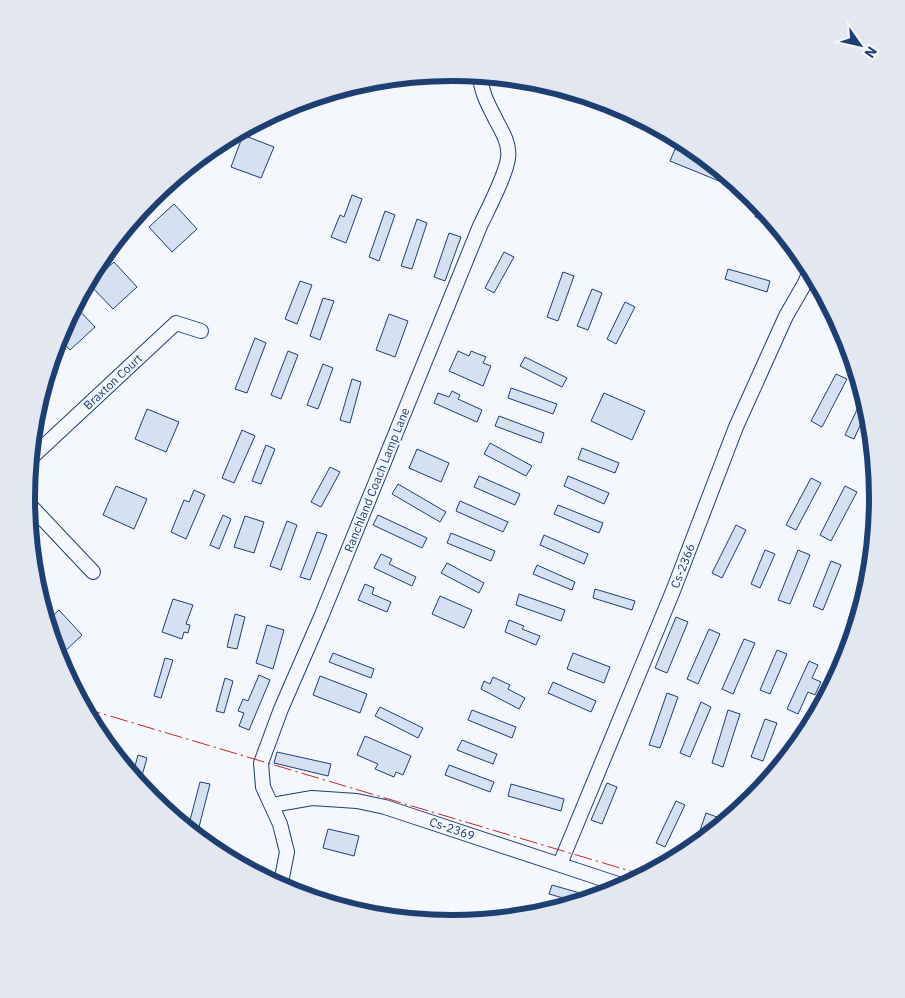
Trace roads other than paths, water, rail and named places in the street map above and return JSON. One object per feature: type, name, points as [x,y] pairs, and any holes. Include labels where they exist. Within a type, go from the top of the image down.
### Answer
[{"type":"street","name":"Ranchland Coach Lamp Lane","points":[[282,880],[287,852],[282,831],[263,787],[261,763],[281,709],[505,169],[508,158],[508,145],[485,99],[480,82]]},
{"type":"street","name":"Cs-2366","points":[[560,864],[673,590],[736,427],[786,316],[806,278]]},
{"type":"street","name":"Braxton Court","points":[[38,451],[176,323],[201,331]]},
{"type":"street","points":[[35,511],[93,572]]},
{"type":"street","name":"Cs-2369","points":[[272,805],[312,798],[358,801],[407,813],[616,883]]}]
